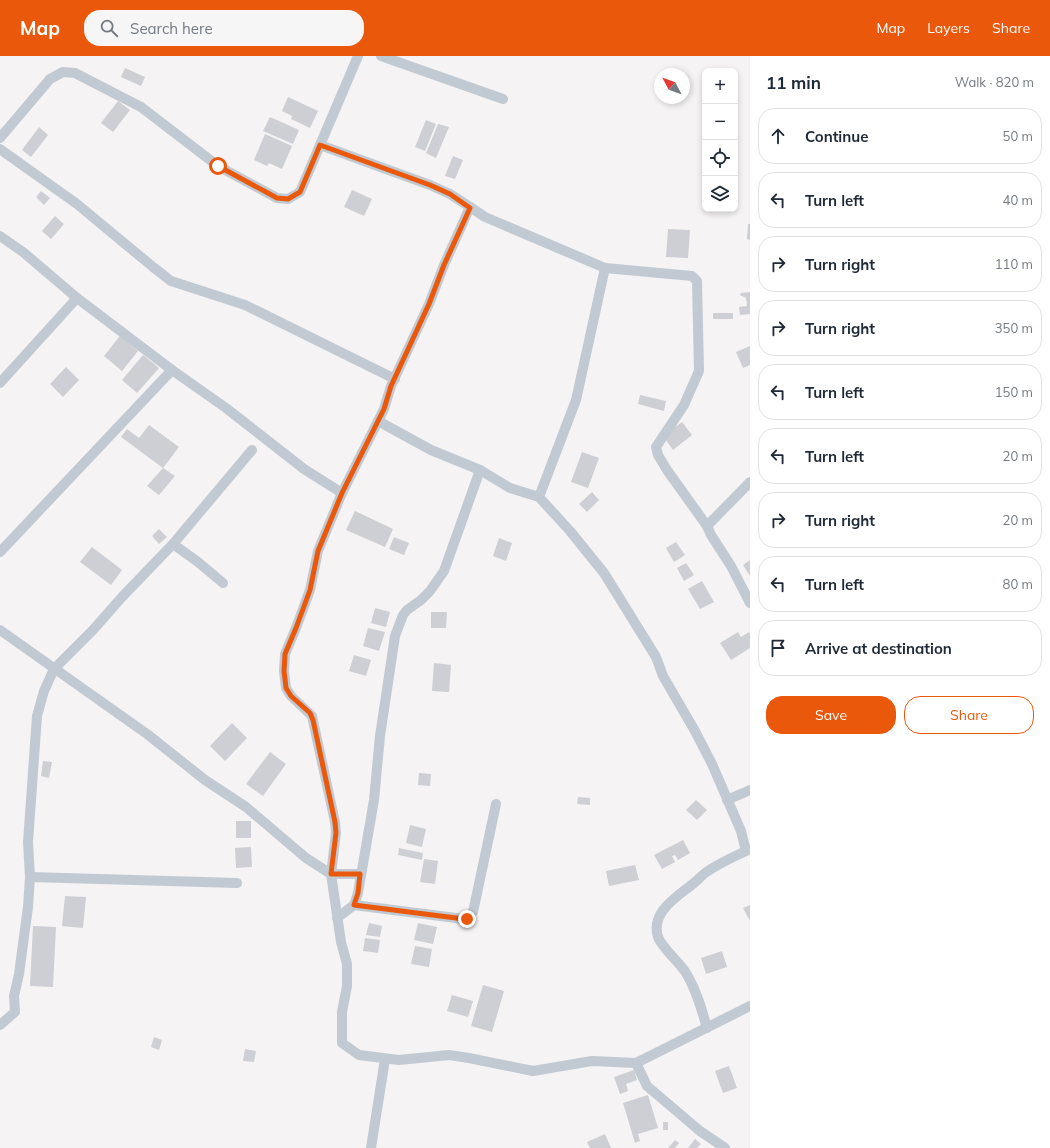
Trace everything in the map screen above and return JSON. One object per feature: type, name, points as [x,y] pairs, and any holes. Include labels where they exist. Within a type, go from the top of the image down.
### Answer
[{"type":"street","points":[[0,138],[50,79],[64,72],[75,73],[141,107],[218,166],[277,198],[288,199],[300,192],[358,56]]},
{"type":"street","points":[[380,56],[503,99]]},
{"type":"street","points":[[320,145],[430,185],[450,194],[470,208],[485,216],[605,268],[692,276],[697,281],[699,371],[684,404],[656,447],[658,455],[667,470],[707,526],[711,535],[731,566],[750,603]]},
{"type":"street","points":[[0,149],[77,204],[171,281],[245,305],[395,379]]},
{"type":"street","points":[[470,208],[444,265],[429,304],[378,421],[342,493],[318,551],[310,590],[285,654],[284,683],[288,692],[310,713],[313,720],[335,822],[336,833],[331,874],[341,942],[347,964],[347,986],[342,1012],[342,1043],[359,1055],[385,1059],[399,1060],[449,1055],[533,1071],[592,1061],[636,1063],[750,1006]]},
{"type":"street","points":[[0,236],[23,252],[77,298],[172,370],[226,408],[304,469],[342,493]]},
{"type":"street","points":[[539,497],[576,400],[605,268]]},
{"type":"street","points":[[0,383],[77,298]]},
{"type":"street","points":[[0,552],[172,370]]},
{"type":"street","points":[[378,421],[431,450],[480,470],[510,488],[539,497],[570,531],[604,573],[656,657],[663,676],[695,731],[712,764],[748,850],[707,871],[679,893],[666,906],[656,929],[659,939],[687,973],[701,1006],[706,1028]]},
{"type":"street","points":[[0,1025],[14,1012],[14,996],[23,946],[30,876],[28,842],[37,716],[44,691],[54,669],[93,630],[122,597],[173,544],[252,450]]},
{"type":"street","points":[[337,918],[354,905],[358,893],[360,874],[374,800],[380,736],[395,636],[403,615],[426,595],[444,571],[480,470]]},
{"type":"street","points":[[707,526],[750,482]]},
{"type":"street","points":[[173,544],[223,583]]},
{"type":"street","points":[[0,630],[147,734],[205,780],[246,808],[306,858],[331,874],[360,874]]},
{"type":"street","points":[[727,800],[750,790]]},
{"type":"street","points":[[354,905],[464,919],[469,917],[473,912],[496,804]]},
{"type":"street","points":[[30,876],[237,882]]},
{"type":"street","points":[[371,1148],[385,1059]]},
{"type":"street","points":[[636,1063],[647,1086],[700,1131],[725,1148]]},
{"type":"building","points":[[125,68],[145,77],[141,86],[121,77]]},
{"type":"building","points":[[288,97],[318,111],[310,128],[291,119],[292,116],[282,111]]},
{"type":"building","points":[[118,101],[130,110],[113,132],[101,123]]},
{"type":"building","points":[[270,117],[299,130],[293,144],[263,131]]},
{"type":"building","points":[[426,120],[436,124],[425,151],[415,147]]},
{"type":"building","points":[[438,124],[449,127],[436,158],[426,153]]},
{"type":"building","points":[[39,127],[48,135],[31,157],[22,150]]},
{"type":"building","points":[[265,134],[292,146],[282,169],[269,163],[267,166],[254,160]]},
{"type":"building","points":[[453,156],[463,160],[455,179],[445,176]]},
{"type":"building","points":[[352,190],[372,199],[364,216],[344,207]]},
{"type":"building","points":[[41,191],[50,198],[44,205],[36,197]]},
{"type":"building","points":[[55,216],[64,224],[51,239],[42,231]]},
{"type":"building","points":[[748,224],[750,224],[750,240],[747,239]]},
{"type":"building","points":[[668,229],[690,230],[688,258],[666,257]]},
{"type":"building","points":[[750,292],[750,314],[740,315],[739,307],[747,306],[746,298],[740,295],[741,293]]},
{"type":"building","points":[[713,313],[733,313],[733,319],[713,319]]},
{"type":"building","points":[[120,336],[138,351],[122,371],[104,356]]},
{"type":"building","points":[[750,346],[750,365],[743,368],[736,352]]},
{"type":"building","points":[[143,355],[159,368],[137,393],[122,380]]},
{"type":"building","points":[[66,367],[79,380],[63,397],[50,384]]},
{"type":"building","points":[[640,395],[666,401],[664,411],[638,404]]},
{"type":"building","points":[[682,422],[692,435],[673,450],[663,436]]},
{"type":"building","points":[[149,425],[179,447],[163,468],[121,437],[127,429],[139,438]]},
{"type":"building","points":[[582,452],[599,458],[588,488],[571,482]]},
{"type":"building","points":[[163,468],[175,476],[159,495],[147,486]]},
{"type":"building","points":[[592,492],[599,500],[587,512],[579,504]]},
{"type":"building","points":[[355,511],[393,529],[385,547],[346,530]]},
{"type":"building","points":[[159,529],[167,537],[159,544],[152,536]]},
{"type":"building","points":[[394,537],[409,543],[404,555],[389,549]]},
{"type":"building","points":[[499,538],[512,543],[506,561],[493,556]]},
{"type":"building","points":[[676,542],[685,555],[674,562],[666,548]]},
{"type":"building","points":[[92,547],[122,570],[111,585],[80,562]]},
{"type":"building","points":[[750,560],[750,576],[743,565]]},
{"type":"building","points":[[686,563],[694,575],[684,581],[677,568]]},
{"type":"building","points":[[702,581],[714,602],[700,609],[688,589]]},
{"type":"building","points":[[375,608],[390,612],[386,627],[371,623]]},
{"type":"building","points":[[431,612],[447,612],[446,628],[431,628]]},
{"type":"building","points":[[368,628],[385,632],[379,651],[363,646]]},
{"type":"building","points":[[738,632],[741,637],[749,632],[750,648],[731,660],[720,643]]},
{"type":"building","points":[[354,655],[371,660],[366,676],[349,671]]},
{"type":"building","points":[[434,663],[451,665],[449,692],[432,691]]},
{"type":"building","points":[[232,723],[247,738],[225,761],[210,746]]},
{"type":"building","points":[[270,752],[286,764],[263,796],[246,784]]},
{"type":"building","points":[[43,761],[52,762],[49,778],[41,776]]},
{"type":"building","points":[[419,773],[431,774],[430,786],[418,785]]},
{"type":"building","points":[[578,797],[590,798],[590,805],[577,804]]},
{"type":"building","points":[[696,800],[707,810],[697,820],[686,810]]},
{"type":"building","points":[[236,821],[251,821],[251,838],[236,838]]},
{"type":"building","points":[[410,825],[426,829],[422,847],[406,843]]},
{"type":"building","points":[[683,840],[690,853],[678,860],[675,855],[672,856],[675,862],[662,869],[654,855]]},
{"type":"building","points":[[251,847],[252,867],[236,868],[235,848]]},
{"type":"building","points":[[399,848],[423,853],[422,860],[398,855]]},
{"type":"building","points":[[424,859],[438,861],[435,884],[420,882]]},
{"type":"building","points":[[635,865],[639,880],[609,886],[606,871]]},
{"type":"building","points":[[65,896],[86,897],[83,928],[62,926]]},
{"type":"building","points":[[750,905],[750,921],[743,908]]},
{"type":"building","points":[[369,923],[382,926],[380,937],[366,935]]},
{"type":"building","points":[[418,923],[437,927],[433,944],[414,940]]},
{"type":"building","points":[[33,926],[56,927],[53,987],[30,986]]},
{"type":"building","points":[[365,938],[380,940],[378,953],[363,951]]},
{"type":"building","points":[[415,946],[432,949],[429,967],[411,964]]},
{"type":"building","points":[[722,951],[727,967],[706,974],[701,958]]},
{"type":"building","points":[[483,985],[504,991],[492,1032],[471,1026]]},
{"type":"building","points":[[452,995],[473,1001],[468,1017],[447,1011]]},
{"type":"building","points":[[154,1037],[162,1040],[159,1050],[151,1047]]},
{"type":"building","points":[[245,1049],[256,1051],[254,1062],[243,1061]]},
{"type":"building","points":[[729,1066],[737,1088],[723,1093],[715,1071]]},
{"type":"building","points":[[634,1070],[637,1080],[626,1084],[628,1091],[620,1094],[614,1077]]},
{"type":"building","points":[[648,1095],[658,1128],[638,1134],[640,1141],[635,1143],[623,1103]]},
{"type":"building","points":[[663,1122],[668,1122],[668,1130],[663,1130]]},
{"type":"building","points":[[605,1134],[611,1148],[590,1148],[587,1142]]},
{"type":"building","points":[[695,1139],[701,1144],[697,1148],[688,1148]]},
{"type":"building","points":[[675,1140],[679,1143],[675,1148],[668,1148]]},
{"type":"route","points":[[218,166],[277,198],[288,199],[300,192],[320,145],[442,190],[470,208],[444,265],[429,304],[391,386],[386,398],[384,409],[342,493],[318,551],[310,590],[285,654],[284,671],[284,683],[288,692],[310,713],[313,720],[318,749],[335,822],[336,833],[331,874],[360,874],[358,893],[354,905],[467,919]]}]
